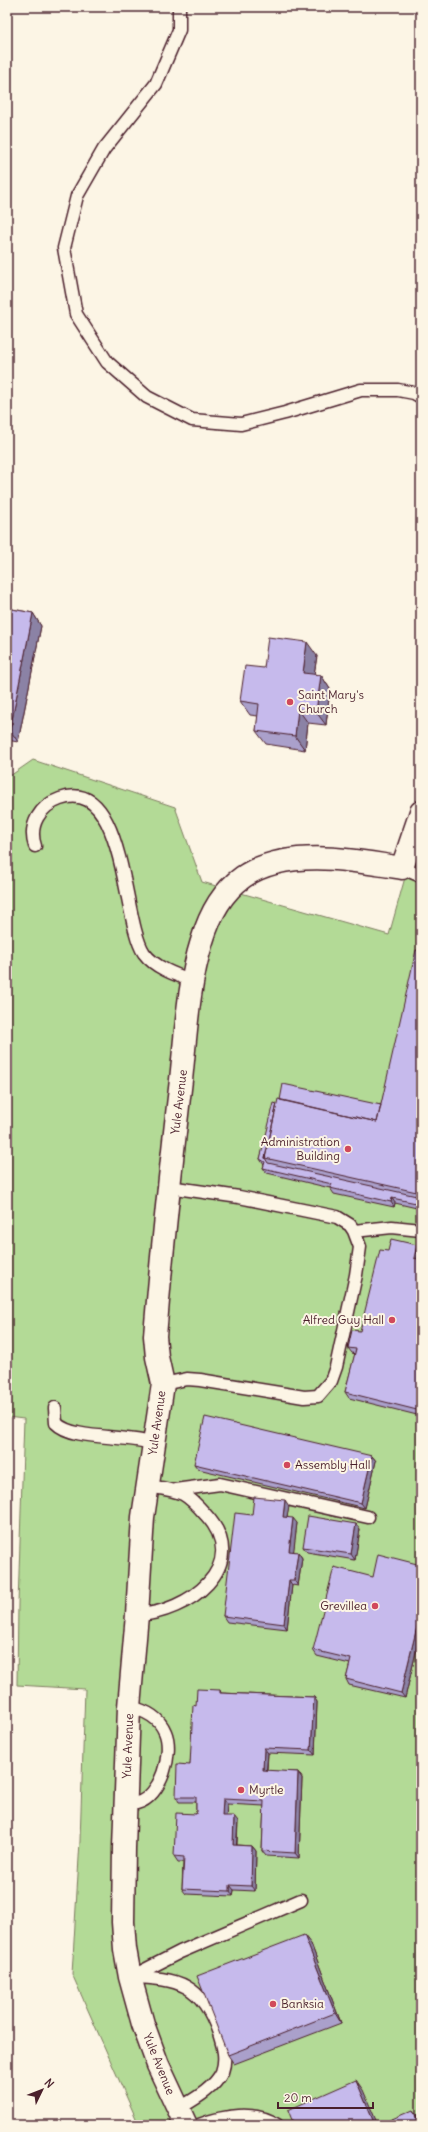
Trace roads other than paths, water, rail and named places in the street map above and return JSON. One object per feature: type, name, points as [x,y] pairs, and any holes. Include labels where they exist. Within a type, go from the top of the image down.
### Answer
[{"type":"street","name":"Yule Avenue","points":[[182,2117],[143,2024],[130,1977],[125,1949],[123,1922],[125,1803],[129,1707],[137,1615],[143,1517],[163,1384],[157,1357],[155,1336],[169,1187],[194,981],[201,942],[211,917],[232,886],[257,869],[273,863],[321,858],[412,872],[421,812]]},
{"type":"lane","points":[[179,7],[180,30],[156,84],[104,149],[77,196],[64,248],[76,314],[107,362],[147,398],[192,420],[241,424],[285,413],[360,390],[398,390],[414,393],[421,397]]},
{"type":"lane","points":[[35,846],[32,834],[33,827],[38,815],[50,804],[66,797],[73,796],[88,800],[94,804],[104,817],[113,840],[141,947],[151,960],[160,966],[194,981]]},
{"type":"lane","points":[[163,1384],[187,1379],[227,1383],[304,1397],[318,1396],[331,1381],[336,1367],[357,1269],[360,1247],[350,1225],[337,1217],[239,1196],[169,1187]]},
{"type":"lane","points":[[354,1231],[392,1227],[421,1230]]},
{"type":"lane","points":[[56,1408],[56,1423],[60,1427],[75,1434],[128,1438],[154,1444]]},
{"type":"lane","points":[[172,1490],[220,1484],[368,1517]]},
{"type":"lane","points":[[137,1615],[166,1610],[180,1604],[198,1593],[215,1576],[222,1556],[221,1542],[216,1526],[190,1498],[172,1490],[148,1486]]},
{"type":"lane","points":[[125,1803],[137,1803],[143,1800],[157,1787],[164,1770],[168,1748],[166,1732],[156,1718],[144,1711],[129,1707]]},
{"type":"lane","points":[[130,1977],[180,1952],[301,1900]]},
{"type":"lane","points":[[130,1977],[160,1977],[182,1984],[199,1997],[216,2026],[224,2049],[221,2073],[182,2117]]},
{"type":"lane","points":[[199,2125],[224,2119],[256,2115],[277,2125]]},
{"type":"place","name":"Saint Mary's Church","points":[[290,702]]},
{"type":"place","name":"Administration Building","points":[[348,1149]]},
{"type":"place","name":"Alfred Guy Hall","points":[[392,1320]]},
{"type":"place","name":"Assembly Hall","points":[[287,1465]]},
{"type":"place","name":"Grevillea","points":[[375,1606]]},
{"type":"place","name":"Myrtle","points":[[241,1790]]},
{"type":"place","name":"Banksia","points":[[273,2004]]}]
